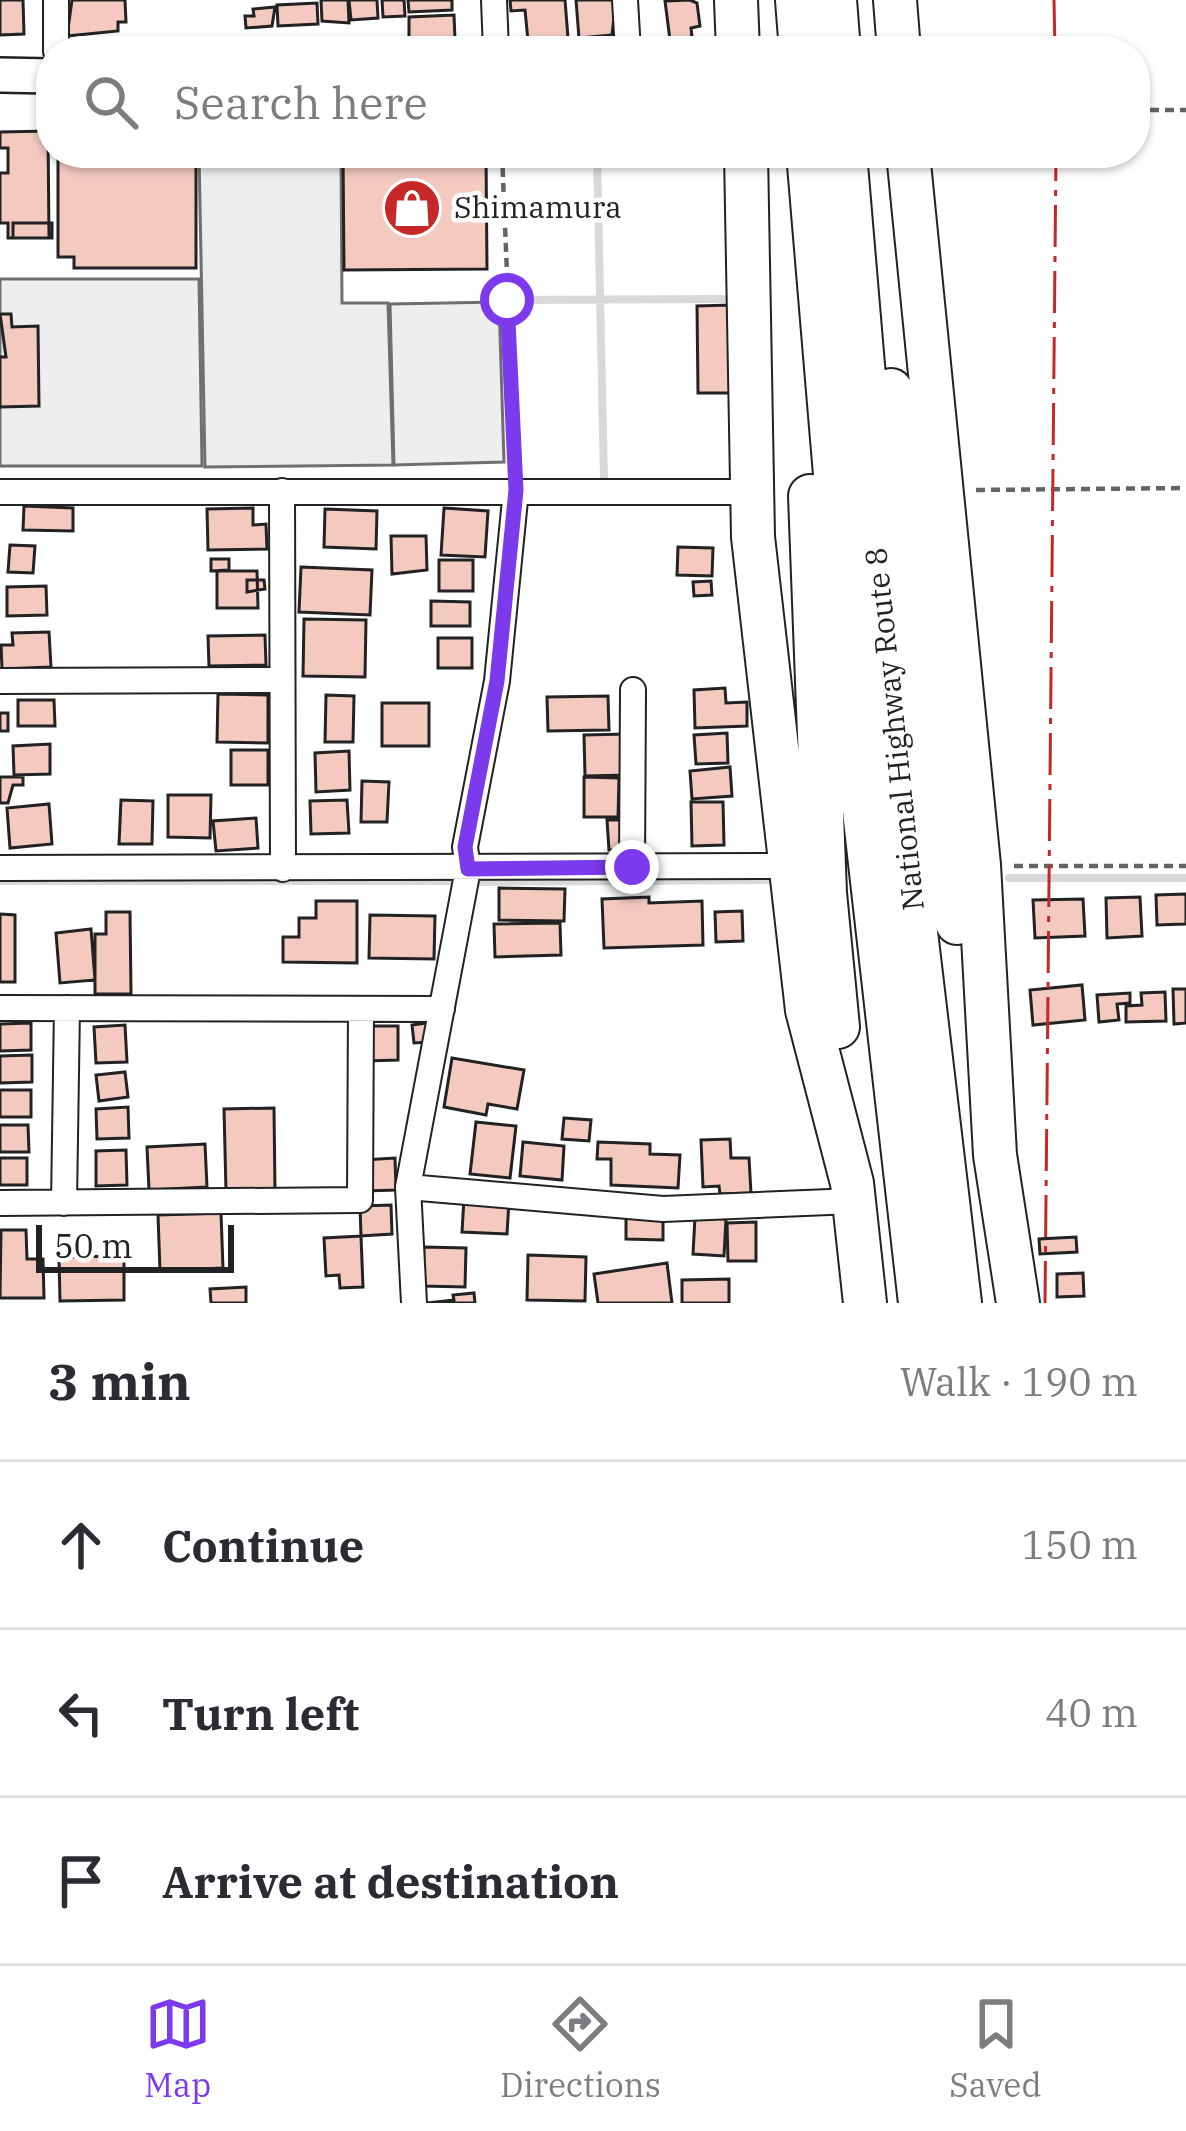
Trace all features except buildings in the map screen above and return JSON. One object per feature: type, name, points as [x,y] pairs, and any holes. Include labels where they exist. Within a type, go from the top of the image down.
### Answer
[{"type":"highway","points":[[736,0],[737,36]]},
{"type":"highway","points":[[797,0],[800,36]]},
{"type":"highway","points":[[835,0],[838,36]]},
{"type":"highway","points":[[895,0],[898,36]]},
{"type":"highway","points":[[746,168],[752,492],[790,866],[807,1010],[853,1192]]},
{"type":"highway","points":[[828,168],[877,288],[955,907],[1018,1303]]},
{"type":"highway","points":[[828,168],[797,279],[825,893],[865,1303]]},
{"type":"highway","name":"National Highway Route 8","points":[[828,168],[861,784],[920,1303]]},
{"type":"highway","name":"National Highway Route 8","points":[[828,168],[960,1303]]},
{"type":"highway","points":[[909,168],[979,866],[995,1156]]},
{"type":"street","points":[[56,0],[56,36]]},
{"type":"street","points":[[494,0],[495,36]]},
{"type":"street","points":[[626,0],[627,36]]},
{"type":"street","points":[[0,75],[36,76]]},
{"type":"street","points":[[414,1303],[408,1187],[468,869],[465,847],[497,681],[516,490]]},
{"type":"street","points":[[282,491],[283,869]]},
{"type":"street","points":[[0,492],[752,492]]},
{"type":"street","points":[[0,681],[282,680]]},
{"type":"street","points":[[632,867],[633,689]]},
{"type":"street","points":[[0,868],[790,866]]},
{"type":"street","points":[[0,1008],[442,1009]]},
{"type":"street","points":[[64,1203],[67,1008]]},
{"type":"street","points":[[0,1203],[360,1200],[361,1009]]},
{"type":"street","points":[[408,1187],[663,1209],[853,1192]]},
{"type":"path","points":[[1150,110],[1186,110]]},
{"type":"path","points":[[503,168],[516,490]]},
{"type":"path","points":[[940,490],[1186,488]]},
{"type":"path","points":[[979,866],[1186,866]]},
{"type":"shaded area","points":[[199,168],[341,168],[342,303],[388,303],[393,465],[205,467]]},
{"type":"shaded area","points":[[0,279],[199,279],[202,466],[0,466]]},
{"type":"shaded area","points":[[499,302],[504,462],[394,465],[390,304]]},
{"type":"waterway","points":[[597,168],[604,480]]},
{"type":"waterway","points":[[507,300],[723,299]]},
{"type":"waterway","points":[[1009,878],[1186,878]]},
{"type":"waterway","points":[[476,882],[767,880]]},
{"type":"waterway","points":[[0,881],[455,881]]},
{"type":"power","points":[[1054,0],[1055,36]]},
{"type":"power","points":[[1045,1303],[1056,168]]},
{"type":"place","name":"Shimamura","points":[[412,208]]},
{"type":"route","points":[[507,300],[516,490],[497,681],[465,847],[468,869],[632,867]]}]
